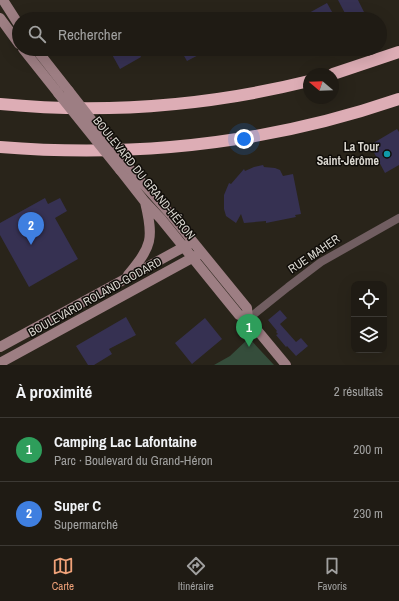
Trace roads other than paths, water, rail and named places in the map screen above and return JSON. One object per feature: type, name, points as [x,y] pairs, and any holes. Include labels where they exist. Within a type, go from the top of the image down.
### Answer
[{"type":"highway","points":[[339,72],[399,52]]},
{"type":"highway","points":[[0,104],[78,109],[133,108],[182,104],[257,92],[303,82]]},
{"type":"highway","points":[[0,147],[64,151],[111,151],[165,148],[207,143],[257,136],[302,127],[350,115],[399,99]]},
{"type":"street","points":[[3,0],[12,15]]},
{"type":"street","points":[[0,18],[12,34]]},
{"type":"street","name":"BOULEVARD DU GRAND-HÉRON","points":[[29,56],[58,93],[125,169],[172,216],[247,308],[248,319]]},
{"type":"street","name":"BOULEVARD DU GRAND-HÉRON","points":[[42,56],[69,91],[125,169],[145,202],[161,219],[239,315],[248,319],[286,365]]},
{"type":"street","points":[[124,280],[144,256],[149,243],[150,224],[145,202]]},
{"type":"street","name":"RUE MAHER","points":[[248,319],[321,262],[399,218]]},
{"type":"street","name":"BOULEVARD ROLAND-GODARD","points":[[0,347],[192,242]]},
{"type":"street","name":"BOULEVARD ROLAND-GODARD","points":[[0,363],[201,253]]},
{"type":"place","name":"La Tour Saint-Jérôme","points":[[387,154]]},
{"type":"place","name":"Super C","points":[[31,245]]},
{"type":"place","name":"Camping Lac Lafontaine","points":[[249,347]]}]
